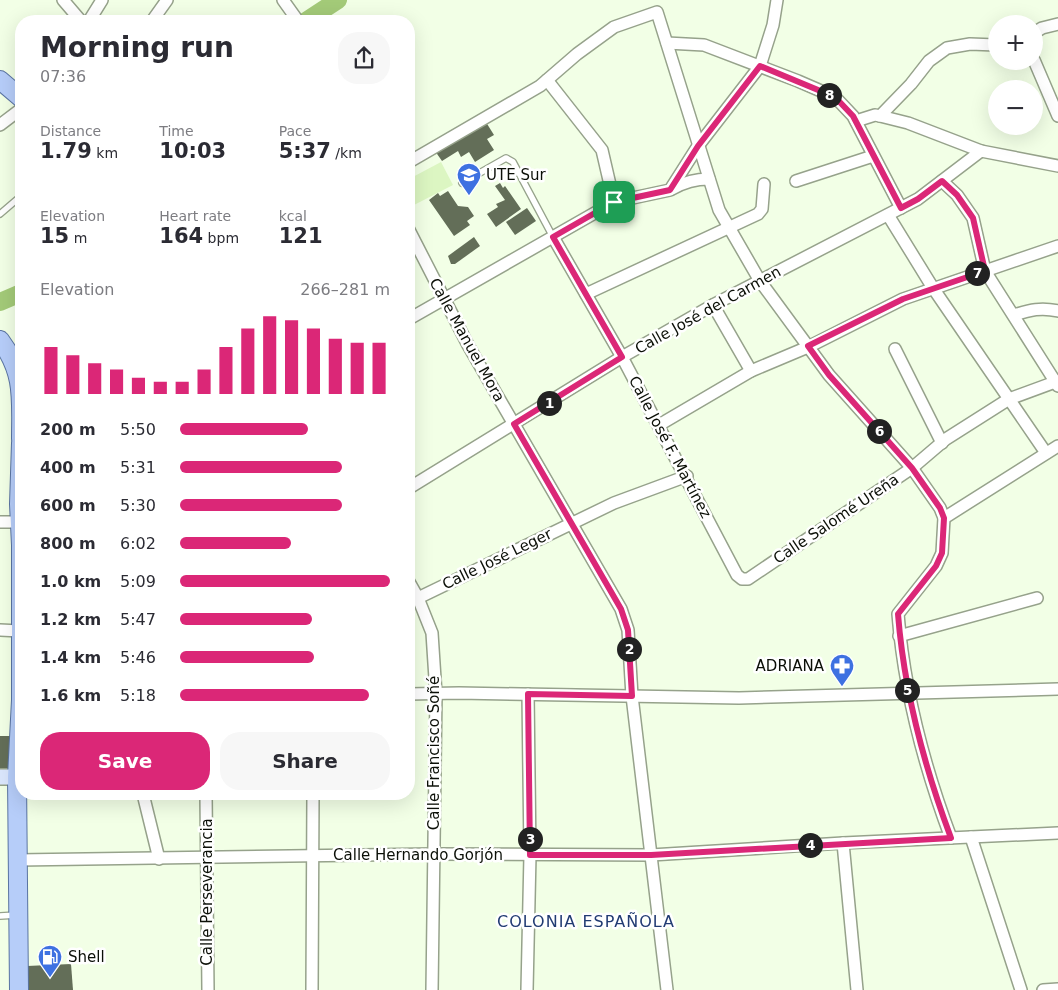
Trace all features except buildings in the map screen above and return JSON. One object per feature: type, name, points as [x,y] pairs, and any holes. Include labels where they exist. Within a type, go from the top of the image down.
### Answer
[{"type":"main road","points":[[0,80],[15,93]]},
{"type":"main road","points":[[0,340],[15,364]]},
{"type":"main road","points":[[15,738],[9,777],[18,860],[19,990]]},
{"type":"street","points":[[63,0],[76,15]]},
{"type":"street","points":[[93,15],[102,0]]},
{"type":"street","points":[[156,15],[166,0]]},
{"type":"street","points":[[283,0],[294,15]]},
{"type":"street","points":[[670,190],[698,146],[760,66],[773,25],[777,0]]},
{"type":"street","points":[[415,159],[540,86],[577,54],[614,27],[657,12],[719,210],[728,226],[760,281],[829,375],[912,468],[940,508],[944,518],[942,553],[936,566],[898,614],[899,636],[908,693],[934,793],[951,838]]},
{"type":"street","points":[[1043,28],[1058,24]]},
{"type":"street","points":[[667,43],[704,45],[835,97],[856,121],[901,208]]},
{"type":"street","points":[[880,116],[911,84],[929,61],[947,48],[970,44],[988,45]]},
{"type":"street","points":[[1038,70],[1058,116]]},
{"type":"street","points":[[547,80],[602,150],[614,202]]},
{"type":"street","points":[[0,125],[15,114]]},
{"type":"street","points":[[856,121],[875,115],[880,116],[908,123],[982,150],[1058,166]]},
{"type":"street","name":"Calle José del Carmen","points":[[415,484],[622,357],[713,305],[918,199],[982,150]]},
{"type":"street","points":[[796,181],[873,156]]},
{"type":"street","points":[[415,316],[614,202],[670,190],[696,179],[709,179]]},
{"type":"street","points":[[942,181],[957,195],[973,218],[985,271],[1057,383]]},
{"type":"street","points":[[586,294],[728,226],[758,214],[762,209],[764,184]]},
{"type":"street","points":[[888,215],[933,288],[1046,454]]},
{"type":"street","name":"Calle José F. Martínez","points":[[553,237],[622,357],[737,575],[742,579]]},
{"type":"street","name":"Calle Manuel Mora","points":[[415,242],[443,300],[621,609],[628,630],[632,696],[667,990]]},
{"type":"street","points":[[659,426],[751,372],[903,299],[1058,246]]},
{"type":"street","points":[[713,305],[751,372]]},
{"type":"street","points":[[1014,315],[1032,309],[1045,308],[1058,311]]},
{"type":"street","points":[[895,349],[942,443]]},
{"type":"street","name":"Calle Salomé Ureña","points":[[742,579],[748,579],[912,468],[942,443],[1009,399],[1057,383]]},
{"type":"street","points":[[944,518],[1058,446]]},
{"type":"street","name":"Calle José Leger","points":[[418,598],[614,503],[686,476]]},
{"type":"street","points":[[0,522],[15,514]]},
{"type":"street","name":"Calle Francisco Soñé","points":[[415,593],[432,633],[436,694],[432,990]]},
{"type":"street","points":[[899,636],[1037,598]]},
{"type":"street","points":[[0,630],[15,631]]},
{"type":"street","points":[[415,694],[739,698],[1058,689]]},
{"type":"street","points":[[527,990],[530,855],[528,694]]},
{"type":"street","points":[[144,800],[159,859]]},
{"type":"street","name":"Calle Perseverancia","points":[[206,800],[208,990]]},
{"type":"street","points":[[312,990],[313,800]]},
{"type":"street","name":"Calle Hernando Gorjón","points":[[18,860],[434,854],[651,855],[843,843],[1058,833]]},
{"type":"street","points":[[971,837],[1021,990]]},
{"type":"street","points":[[843,843],[857,990]]},
{"type":"street","points":[[1043,990],[1057,989]]},
{"type":"lane","points":[[462,183],[506,158],[513,162],[553,237]]},
{"type":"lane","points":[[0,214],[15,201]]},
{"type":"lane","points":[[0,916],[19,915]]},
{"type":"green space","points":[[441,162],[453,185],[415,204],[415,176]]},
{"type":"waterway","points":[[315,15],[338,0]]},
{"type":"waterway","points":[[0,302],[15,296]]},
{"type":"place","name":"UTE Sur","points":[[469,196]]},
{"type":"place","name":"ADRIANA","points":[[842,687]]},
{"type":"place","name":"Shell","points":[[50,978]]},
{"type":"district","name":"COLONIA ESPAÑOLA","points":[[586,921]]},
{"type":"route","points":[[760,66],[798,80],[835,97],[853,116],[901,208],[918,199],[942,181],[957,195],[973,218],[985,271],[903,299],[808,346],[829,375],[912,468],[940,508],[944,518],[942,553],[936,566],[898,614],[899,636],[908,693],[934,793],[951,838],[651,855],[530,855],[528,694],[632,696],[628,630],[621,609],[514,424],[622,357],[553,237],[614,202],[651,196],[670,190],[698,146],[760,66]]}]
